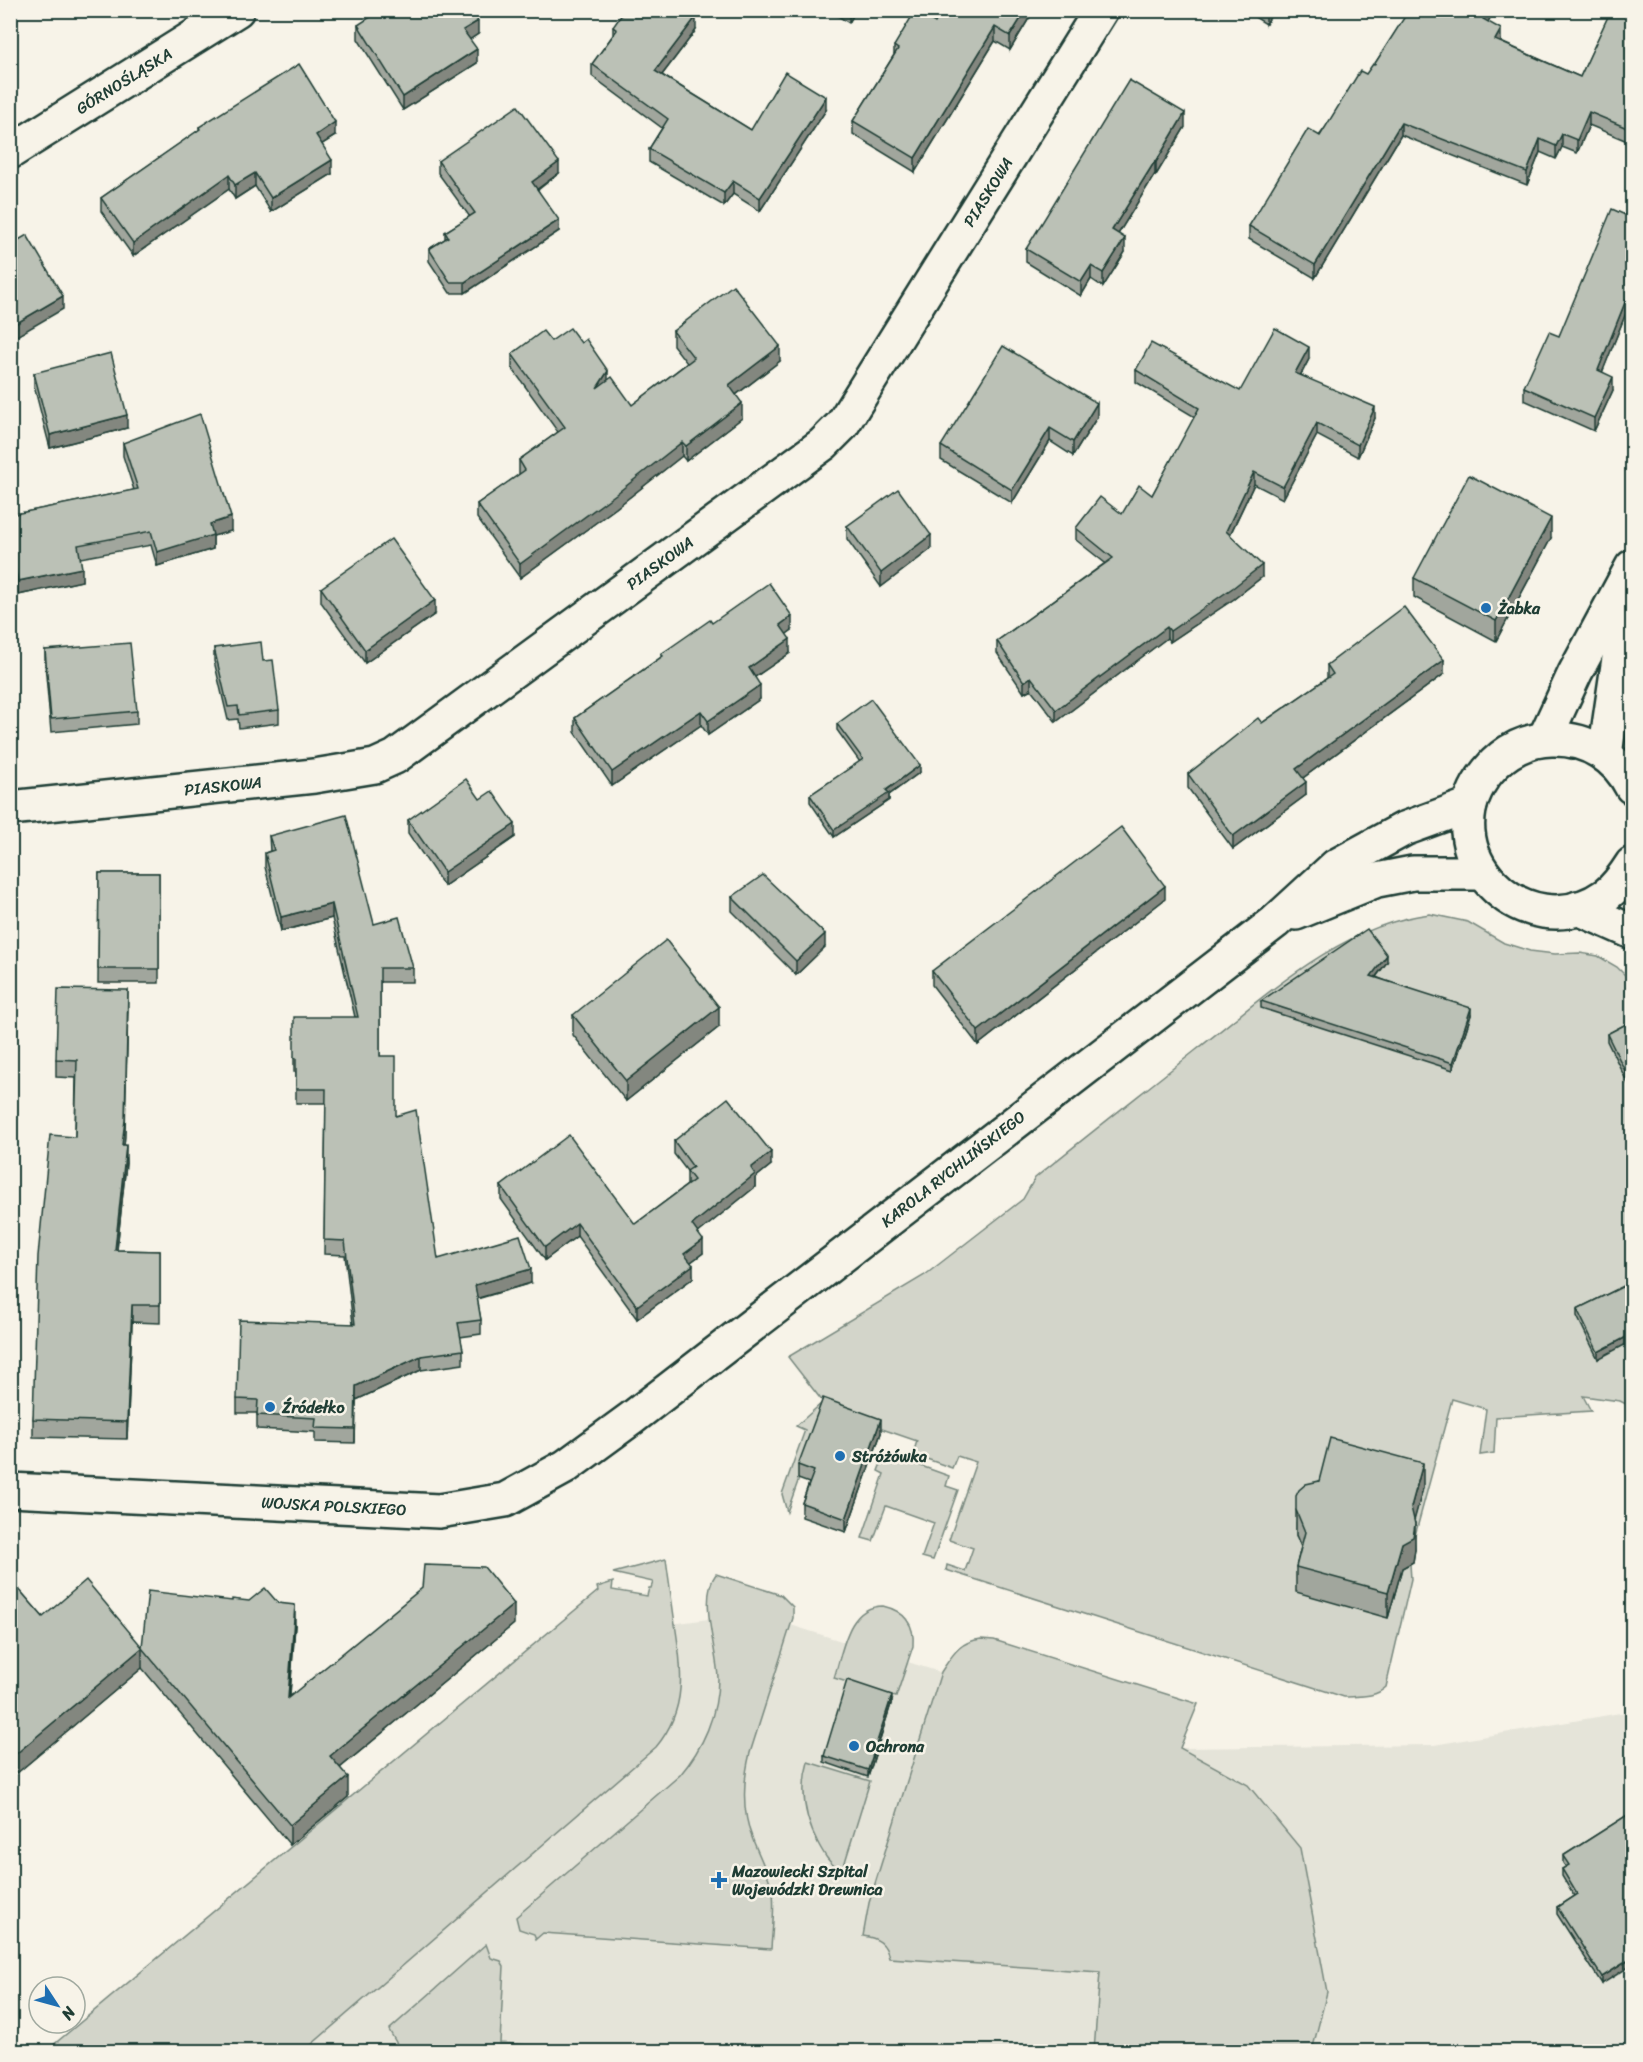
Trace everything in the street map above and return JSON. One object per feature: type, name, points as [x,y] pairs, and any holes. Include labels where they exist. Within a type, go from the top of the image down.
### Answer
[{"type":"street","name":"GÓRNOŚLĄSKA","points":[[10,152],[237,10]]},
{"type":"street","name":"PIASKOWA","points":[[10,808],[314,776],[375,766],[395,757],[822,444],[842,425],[1101,10]]},
{"type":"street","points":[[1545,738],[1575,673],[1632,568]]},
{"type":"street","points":[[1605,754],[1632,568]]},
{"type":"street","points":[[1632,787],[1620,768],[1605,754],[1576,741],[1545,738],[1520,746],[1497,760],[1480,780],[1470,805],[1467,828],[1472,852],[1481,873],[1494,888],[1530,909],[1550,912],[1578,908],[1607,894],[1622,879],[1632,864]]},
{"type":"street","points":[[1275,922],[1336,867],[1404,829],[1470,805]]},
{"type":"street","points":[[1275,922],[1377,880],[1413,873],[1481,873]]},
{"type":"street","points":[[1578,908],[1632,932]]},
{"type":"street","name":"KAROLA RYCHLIŃSKIEGO","points":[[632,1418],[1275,922]]},
{"type":"street","name":"WOJSKA POLSKIEGO","points":[[10,1490],[439,1511],[505,1500],[565,1467],[632,1418]]},
{"type":"shaded area","points":[[1430,914],[1468,922],[1504,943],[1530,951],[1598,956],[1617,967],[1632,982],[1632,1407],[1620,1401],[1583,1396],[1591,1411],[1496,1417],[1494,1453],[1480,1455],[1486,1409],[1452,1399],[1413,1543],[1298,1516],[1296,1536],[1403,1565],[1410,1564],[1411,1579],[1386,1687],[1382,1691],[1372,1695],[1344,1697],[946,1570],[947,1565],[965,1571],[973,1548],[949,1540],[976,1462],[957,1456],[952,1468],[913,1454],[917,1441],[824,1409],[787,1512],[782,1494],[805,1430],[796,1426],[823,1402],[788,1357],[925,1275],[1023,1199],[1035,1178],[1277,986],[1335,947],[1366,932],[1397,921]]},
{"type":"shaded area","points":[[885,1453],[949,1476],[946,1486],[958,1490],[933,1560],[922,1557],[934,1523],[886,1506],[873,1541],[862,1538],[884,1474],[878,1471]]},
{"type":"shaded area","points":[[666,1559],[681,1673],[678,1703],[666,1733],[656,1747],[304,2051],[46,2051],[65,2035],[87,2035],[87,2017],[598,1591],[597,1587],[613,1582],[612,1590],[647,1596],[653,1582],[613,1573]]},
{"type":"shaded area","points":[[716,1574],[781,1595],[793,1607],[793,1618],[750,1753],[745,1786],[745,1808],[749,1830],[773,1893],[771,1949],[543,1933],[536,1939],[534,1934],[519,1929],[516,1917],[680,1775],[696,1754],[708,1730],[715,1705],[718,1678],[708,1610],[711,1584]]},
{"type":"shaded area","points":[[883,1606],[897,1611],[907,1620],[913,1638],[913,1646],[896,1697],[834,1678],[844,1643],[854,1622],[861,1613]]},
{"type":"shaded area","name":"Mazowiecki Szpital Wojewódzki Drewnica","points":[[753,1613],[1180,1748],[1434,1745],[1632,1711],[1632,2051],[46,2052],[71,2035],[87,2035],[87,2024],[664,1625]]},
{"type":"shaded area","points":[[981,1639],[994,1640],[1198,1704],[1180,1748],[1248,1785],[1300,1848],[1327,1992],[1312,2051],[1094,2051],[1100,1972],[889,1958],[880,1942],[863,1936],[869,1903],[941,1672],[953,1654],[962,1646]]},
{"type":"shaded area","points":[[808,1762],[870,1781],[844,1865],[837,1868],[829,1861],[821,1848],[807,1815],[804,1784]]},
{"type":"shaded area","points":[[486,1944],[491,1958],[501,1961],[504,1966],[500,2043],[611,2051],[407,2052],[397,2044],[389,2030]]},
{"type":"building","points":[[381,10],[471,10],[478,21],[463,30],[477,49],[403,97],[358,25]]},
{"type":"building","points":[[625,10],[685,10],[696,17],[655,71],[751,130],[785,72],[826,97],[760,198],[733,181],[724,193],[649,149],[668,119],[592,64],[617,30],[613,27]]},
{"type":"building","points":[[942,10],[1026,10],[1010,36],[995,27],[915,158],[853,121],[898,49],[894,46],[915,11],[935,23]]},
{"type":"building","points":[[1409,10],[1487,10],[1483,19],[1501,29],[1495,40],[1580,77],[1611,10],[1632,10],[1632,130],[1589,112],[1577,140],[1562,134],[1556,146],[1540,139],[1527,172],[1401,123],[1315,265],[1249,226],[1308,129],[1320,136],[1360,71],[1366,74],[1374,65]]},
{"type":"building","points":[[299,64],[335,122],[316,135],[332,160],[271,198],[255,173],[235,185],[229,175],[133,243],[101,198],[200,129],[199,127]]},
{"type":"building","points":[[1129,80],[1185,113],[1112,230],[1125,238],[1103,273],[1091,266],[1081,282],[1026,249]]},
{"type":"building","points":[[518,106],[559,162],[532,182],[559,220],[465,282],[450,282],[429,249],[448,237],[445,232],[475,213],[438,161]]},
{"type":"building","points":[[1612,209],[1632,218],[1632,303],[1626,300],[1598,370],[1613,377],[1594,418],[1524,387],[1549,332],[1559,336]]},
{"type":"building","points":[[27,235],[63,296],[10,327],[10,245]]},
{"type":"building","points":[[733,285],[780,346],[729,385],[742,403],[686,446],[682,442],[616,494],[520,564],[477,504],[525,470],[519,460],[565,427],[512,354],[543,331],[551,341],[570,328],[581,343],[586,339],[608,371],[597,388],[612,377],[632,405],[694,358],[673,331]]},
{"type":"building","points":[[1275,328],[1309,347],[1295,373],[1375,407],[1358,445],[1317,423],[1283,487],[1254,472],[1226,531],[1262,565],[1170,631],[1167,627],[1056,710],[1031,677],[1024,682],[997,641],[1113,558],[1076,528],[1100,497],[1122,514],[1139,485],[1152,495],[1199,408],[1136,370],[1151,343],[1240,391]]},
{"type":"building","points":[[1003,346],[1097,403],[1073,442],[1050,428],[1012,490],[941,446]]},
{"type":"building","points":[[111,353],[127,415],[50,435],[34,373]]},
{"type":"building","points":[[200,414],[231,517],[210,524],[213,535],[157,552],[151,531],[78,545],[82,568],[18,581],[10,543],[10,515],[138,489],[123,443]]},
{"type":"building","points":[[1469,475],[1551,518],[1496,621],[1414,578]]},
{"type":"building","points":[[898,489],[931,535],[881,573],[847,526]]},
{"type":"building","points":[[391,539],[435,600],[365,650],[321,588]]},
{"type":"building","points":[[769,583],[792,616],[780,625],[790,639],[749,668],[760,685],[708,721],[701,711],[612,772],[575,718],[663,656],[661,654],[710,620],[712,623]]},
{"type":"building","points":[[1404,607],[1444,660],[1296,769],[1306,782],[1233,836],[1188,774],[1258,718],[1262,723],[1333,674],[1327,665]]},
{"type":"building","points":[[261,642],[263,661],[273,660],[279,710],[239,715],[238,706],[228,707],[214,648]]},
{"type":"building","points":[[130,643],[137,711],[51,719],[45,650]]},
{"type":"building","points":[[871,699],[920,765],[886,790],[889,793],[834,830],[810,795],[863,759],[837,724]]},
{"type":"building","points":[[466,779],[480,799],[492,791],[515,824],[444,872],[408,820]]},
{"type":"building","points":[[346,815],[374,924],[399,917],[413,968],[380,968],[380,1056],[396,1056],[396,1116],[416,1110],[438,1259],[520,1235],[531,1269],[475,1285],[481,1320],[458,1323],[463,1350],[421,1356],[356,1386],[355,1429],[315,1428],[316,1418],[257,1415],[258,1400],[237,1399],[239,1320],[355,1324],[345,1241],[324,1240],[326,1089],[296,1089],[294,1017],[358,1017],[332,904],[281,917],[265,853],[274,850],[269,836]]},
{"type":"building","points":[[1121,827],[1165,886],[978,1031],[932,971]]},
{"type":"building","points":[[99,873],[159,873],[159,969],[98,969]]},
{"type":"building","points":[[763,875],[825,934],[796,961],[732,897]]},
{"type":"building","points":[[1367,929],[1387,955],[1371,976],[1471,1008],[1453,1063],[1261,1001]]},
{"type":"building","points":[[666,940],[719,1007],[626,1081],[573,1015]]},
{"type":"building","points":[[58,989],[128,990],[125,1120],[122,1145],[126,1145],[115,1250],[160,1251],[160,1305],[132,1305],[127,1422],[33,1419],[38,1256],[50,1135],[75,1137],[77,1060],[56,1059]]},
{"type":"building","points":[[1632,1021],[1632,1085],[1607,1034]]},
{"type":"building","points":[[728,1098],[771,1152],[751,1168],[755,1174],[692,1225],[703,1240],[684,1254],[693,1265],[637,1306],[577,1223],[545,1247],[501,1186],[569,1135],[635,1224],[694,1180],[687,1171],[693,1167],[674,1141]]},
{"type":"building","points":[[1632,1282],[1632,1334],[1598,1352],[1577,1309]]},
{"type":"building","name":"Stróżówka","points":[[823,1398],[881,1419],[846,1519],[802,1503],[814,1471],[798,1465]]},
{"type":"building","points":[[1330,1438],[1423,1463],[1411,1507],[1415,1524],[1413,1537],[1402,1543],[1388,1592],[1296,1567],[1305,1532],[1296,1510],[1296,1496],[1306,1484],[1319,1481]]},
{"type":"building","points":[[424,1565],[484,1567],[514,1604],[330,1756],[348,1777],[290,1825],[142,1648],[10,1759],[10,1644],[16,1639],[10,1633],[10,1579],[43,1617],[86,1580],[142,1647],[148,1591],[249,1601],[265,1588],[278,1603],[295,1605],[288,1698],[422,1588]]},
{"type":"building","name":"Ochrona","points":[[847,1680],[892,1695],[868,1770],[824,1756]]},
{"type":"building","points":[[1632,1812],[1632,1958],[1602,1977],[1557,1907],[1577,1894],[1562,1869],[1569,1865],[1563,1856]]},
{"type":"place","name":"Żabka","points":[[1486,608]]},
{"type":"place","name":"Źródełko","points":[[270,1407]]},
{"type":"place","name":"Stróżówka","points":[[840,1456]]},
{"type":"place","name":"Ochrona","points":[[854,1746]]},
{"type":"place","name":"Mazowiecki Szpital Wojewódzki Drewnica","points":[[719,1880]]}]
